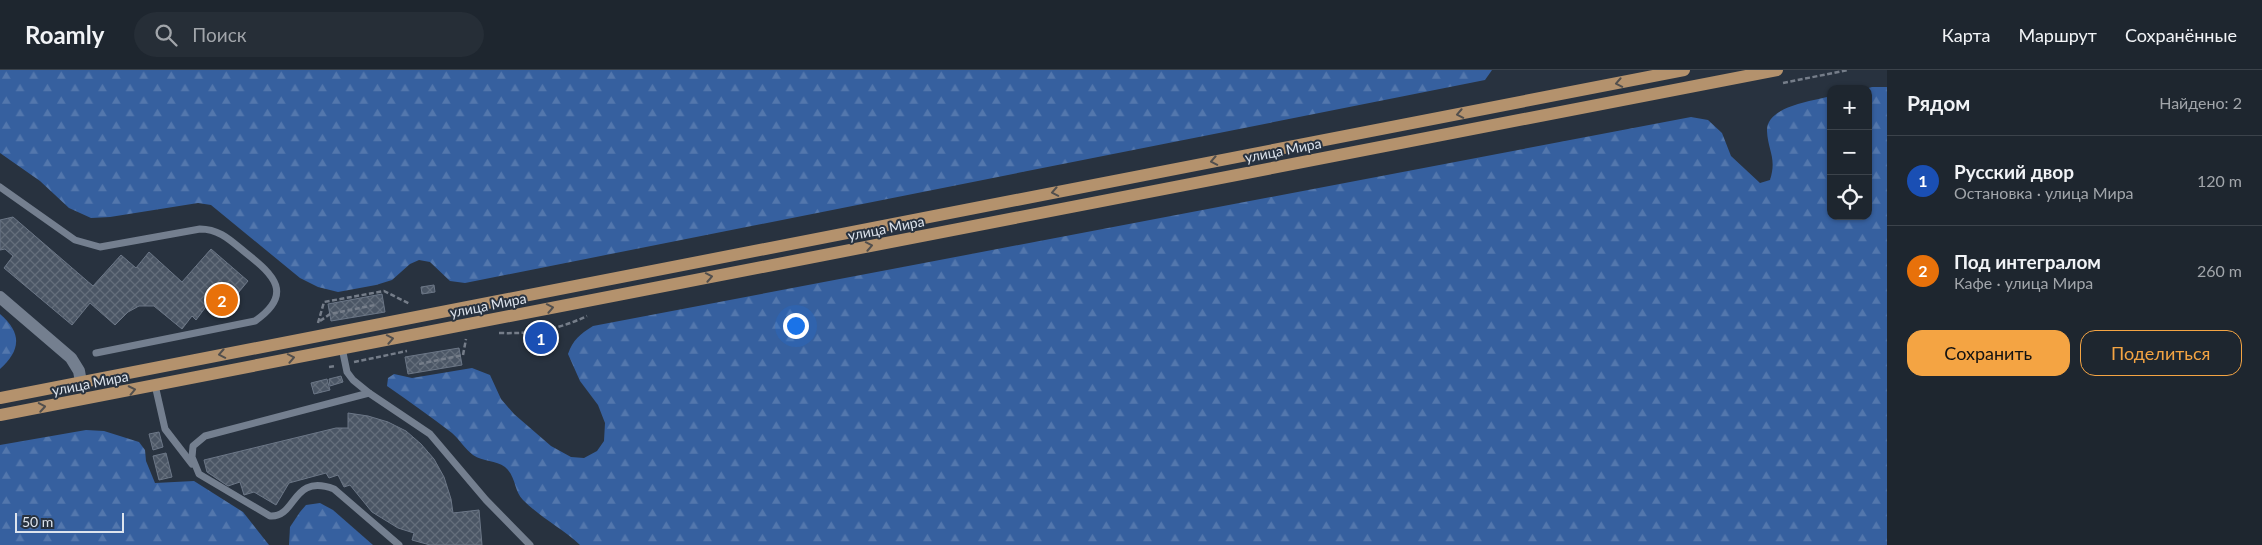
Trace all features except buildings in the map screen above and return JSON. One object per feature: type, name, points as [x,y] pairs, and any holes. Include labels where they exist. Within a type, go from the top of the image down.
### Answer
[{"type":"main road","name":"улица Мира","points":[[0,398],[1684,70]]},
{"type":"main road","name":"улица Мира","points":[[0,416],[1777,70]]},
{"type":"main road","points":[[339,331],[342,348]]},
{"type":"main road","points":[[81,382],[84,400]]},
{"type":"street","points":[[0,297],[72,358],[79,372],[81,382]]},
{"type":"lane","points":[[0,187],[75,240],[86,245],[100,247],[200,229],[211,229],[222,233],[268,270],[275,280],[277,292],[274,303],[267,313],[255,321],[96,353]]},
{"type":"lane","points":[[342,348],[350,376],[369,394],[430,434],[486,500],[530,545]]},
{"type":"lane","points":[[155,385],[165,429],[205,478],[270,516],[278,516],[284,512],[297,494],[304,490],[325,486],[334,489],[399,545]]},
{"type":"lane","points":[[195,467],[192,458],[194,446],[205,436],[369,394]]},
{"type":"path","points":[[319,322],[324,302],[384,291],[413,305]]},
{"type":"path","points":[[309,324],[319,322],[330,314],[375,305]]},
{"type":"path","points":[[419,364],[461,356],[465,352],[466,339]]},
{"type":"green space","points":[[0,70],[1492,70],[1485,80],[465,283],[450,281],[430,262],[419,260],[410,264],[392,280],[338,292],[318,287],[300,278],[211,205],[198,203],[110,217],[91,218],[69,208],[40,181],[0,153]]},
{"type":"green space","points":[[1872,87],[1887,87],[1887,545],[580,545],[523,500],[509,471],[505,467],[473,455],[452,433],[387,386],[388,378],[394,374],[412,378],[472,368],[490,375],[501,399],[514,414],[551,446],[571,457],[584,458],[597,451],[604,441],[605,423],[598,405],[580,381],[568,354],[578,338],[593,326],[1691,117],[1708,120],[1722,133],[1731,156],[1760,183],[1770,180],[1773,166],[1767,131],[1769,123],[1782,110],[1827,97],[1827,220],[1872,220]]},
{"type":"green space","points":[[0,314],[12,328],[16,342],[12,355],[0,369]]},
{"type":"green space","points":[[86,430],[104,431],[139,442],[145,450],[146,461],[155,483],[194,481],[243,512],[269,545],[0,545],[0,445]]},
{"type":"green space","points":[[320,503],[333,510],[373,545],[289,545],[290,527],[300,512],[306,505]]},
{"type":"place","name":"Под интегралом","points":[[222,300]]},
{"type":"place","name":"Русский двор","points":[[541,338]]}]
